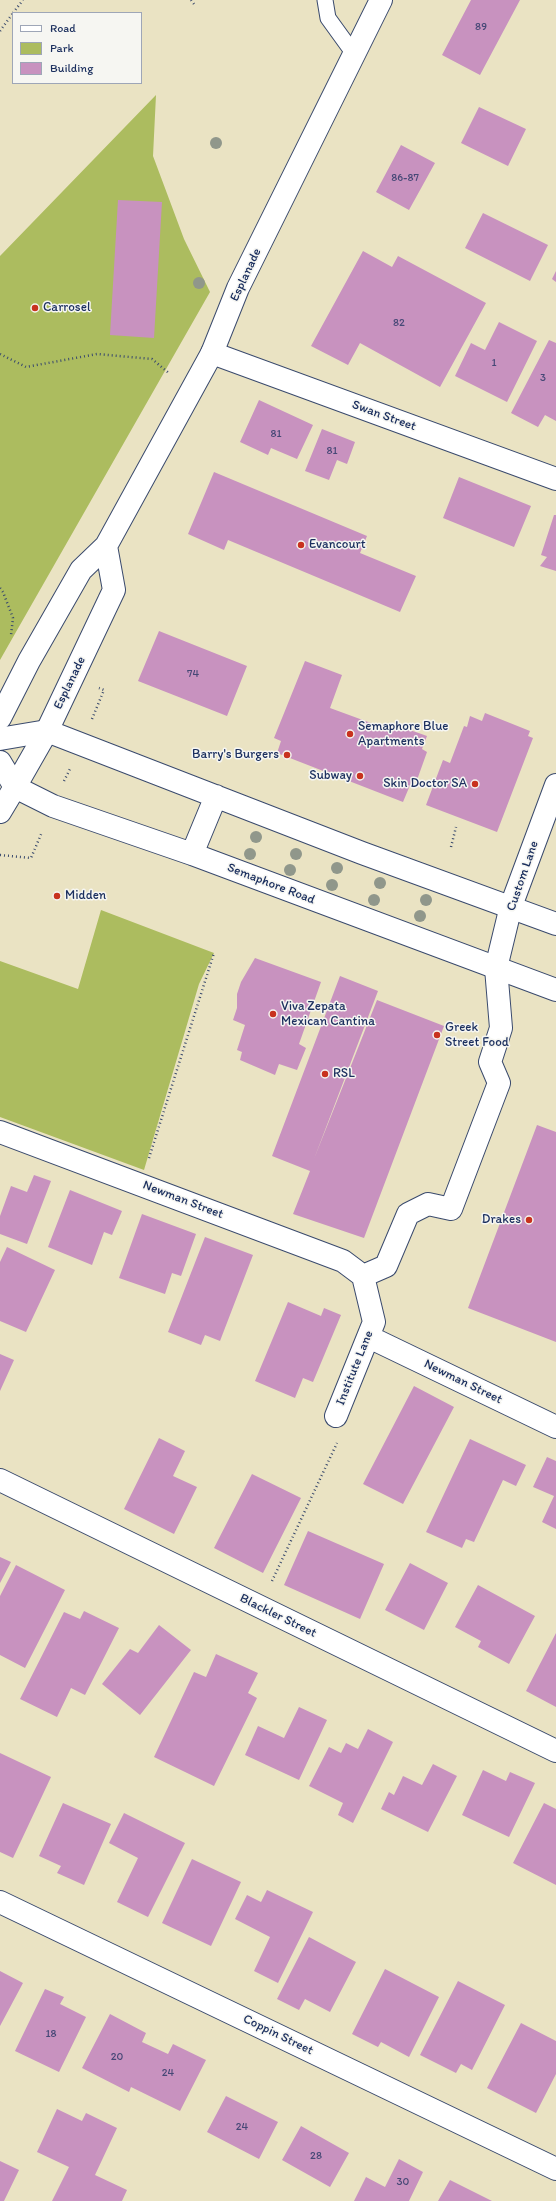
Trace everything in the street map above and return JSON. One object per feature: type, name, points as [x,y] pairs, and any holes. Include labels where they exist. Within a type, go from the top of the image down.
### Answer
[{"type":"street","name":"Esplanade","points":[[0,718],[29,661],[81,570],[106,546],[212,353],[238,288],[381,0]]},
{"type":"street","name":"Swan Street","points":[[212,353],[556,479]]},
{"type":"street","name":"Esplanade","points":[[0,812],[47,731],[114,590],[106,546]]},
{"type":"street","points":[[0,739],[47,731],[362,853],[511,906],[556,924]]},
{"type":"street","points":[[0,762],[15,787]]},
{"type":"street","name":"Custom Lane","points":[[496,968],[511,906],[556,785]]},
{"type":"street","name":"Semaphore Road","points":[[15,787],[53,806],[192,854],[556,990]]},
{"type":"street","points":[[192,854],[216,796]]},
{"type":"street","points":[[363,1276],[386,1266],[408,1214],[428,1204],[451,1209],[499,1083],[490,1062],[501,1028],[496,968]]},
{"type":"street","name":"Newman Street","points":[[0,1132],[343,1261],[363,1276]]},
{"type":"street","name":"Institute Lane","points":[[336,1416],[374,1322],[363,1276]]},
{"type":"street","name":"Newman Street","points":[[369,1337],[556,1427]]},
{"type":"street","name":"Blackler Street","points":[[0,1480],[556,1751]]},
{"type":"street","name":"Coppin Street","points":[[0,1902],[556,2169]]},
{"type":"lane","points":[[325,0],[328,18],[354,54]]},
{"type":"path","points":[[14,12],[23,0]]},
{"type":"path","points":[[191,0],[194,4]]},
{"type":"path","points":[[0,31],[12,14]]},
{"type":"path","points":[[0,354],[26,367],[97,354],[152,359],[191,392]]},
{"type":"path","points":[[0,588],[3,592],[12,618],[10,639]]},
{"type":"path","points":[[90,723],[104,690]]},
{"type":"path","points":[[62,787],[71,766]]},
{"type":"path","points":[[451,847],[456,827]]},
{"type":"path","points":[[0,855],[31,858],[44,828]]},
{"type":"path","points":[[140,1184],[214,953]]},
{"type":"path","name":"Institute Lane","points":[[270,1587],[340,1438],[336,1416]]},
{"type":"green space","points":[[156,95],[153,156],[184,239],[210,292],[0,660],[0,256]]},
{"type":"green space","points":[[101,910],[214,953],[199,984],[144,1170],[0,1117],[0,961],[78,989]]},
{"type":"building","points":[[471,0],[520,0],[480,75],[442,55]]},
{"type":"building","points":[[479,107],[526,129],[508,166],[461,143]]},
{"type":"building","points":[[401,145],[435,163],[409,210],[376,192]]},
{"type":"building","points":[[118,200],[162,202],[154,338],[110,335]]},
{"type":"building","points":[[483,213],[548,245],[530,281],[465,248]]},
{"type":"building","points":[[363,251],[392,267],[398,256],[486,303],[440,387],[360,343],[348,365],[311,346]]},
{"type":"building","points":[[556,271],[556,282],[552,279]]},
{"type":"building","points":[[499,322],[537,341],[507,402],[455,376],[471,343],[485,350]]},
{"type":"building","points":[[549,340],[556,343],[556,421],[545,415],[538,427],[511,413]]},
{"type":"building","points":[[259,400],[313,425],[297,459],[271,448],[268,455],[240,442]]},
{"type":"building","points":[[322,429],[355,442],[347,464],[337,460],[329,480],[305,471]]},
{"type":"building","name":"Evancourt","points":[[214,472],[367,536],[360,553],[416,576],[400,612],[228,540],[224,550],[188,534]]},
{"type":"building","points":[[459,477],[531,506],[514,547],[443,518]]},
{"type":"building","points":[[554,515],[556,515],[556,571],[540,566],[547,557],[541,555]]},
{"type":"building","points":[[159,631],[247,666],[227,716],[138,681]]},
{"type":"building","points":[[305,661],[342,675],[330,708],[390,730],[393,724],[427,736],[422,749],[427,752],[417,780],[413,778],[403,802],[277,753],[281,741],[274,738]]},
{"type":"building","name":"Skin Doctor SA","points":[[485,713],[530,731],[528,736],[533,738],[497,832],[426,805],[443,760],[450,763],[464,726],[467,727],[470,716],[482,721]]},
{"type":"building","name":"Viva Zepata Mexican Cantina","points":[[255,958],[321,982],[299,1044],[306,1048],[297,1070],[279,1064],[275,1075],[240,1060],[242,1052],[237,1050],[245,1025],[233,1020],[237,1008],[237,994],[241,982]]},
{"type":"building","points":[[340,976],[378,991],[314,1159],[377,1000],[444,1026],[364,1238],[293,1214],[310,1171],[272,1156]]},
{"type":"building","name":"Drakes","points":[[537,1125],[556,1132],[556,1342],[468,1308]]},
{"type":"building","points":[[34,1175],[51,1181],[27,1244],[0,1234],[0,1216],[11,1186],[27,1192]]},
{"type":"building","points":[[70,1190],[122,1211],[112,1235],[104,1232],[92,1265],[48,1247]]},
{"type":"building","points":[[142,1214],[196,1234],[181,1276],[172,1273],[165,1294],[119,1278]]},
{"type":"building","points":[[205,1237],[253,1255],[220,1341],[205,1335],[201,1345],[168,1332]]},
{"type":"building","points":[[7,1247],[55,1270],[26,1332],[0,1321],[0,1262]]},
{"type":"building","points":[[288,1302],[321,1316],[324,1308],[341,1315],[313,1382],[303,1378],[295,1398],[255,1381]]},
{"type":"building","points":[[0,1354],[14,1360],[0,1391]]},
{"type":"building","points":[[414,1386],[454,1407],[403,1504],[363,1484]]},
{"type":"building","points":[[159,1438],[185,1451],[173,1476],[197,1487],[174,1534],[124,1509]]},
{"type":"building","points":[[470,1439],[526,1465],[516,1486],[503,1480],[474,1542],[466,1539],[462,1548],[426,1532]]},
{"type":"building","points":[[547,1457],[556,1461],[556,1529],[542,1522],[554,1496],[533,1487]]},
{"type":"building","points":[[252,1474],[301,1498],[263,1573],[214,1548]]},
{"type":"building","points":[[308,1531],[384,1564],[360,1619],[284,1585]]},
{"type":"building","points":[[0,1557],[11,1562],[0,1583]]},
{"type":"building","points":[[410,1563],[448,1583],[424,1630],[385,1610]]},
{"type":"building","points":[[16,1565],[65,1590],[25,1668],[0,1655],[0,1596]]},
{"type":"building","points":[[478,1585],[535,1616],[509,1664],[478,1647],[481,1641],[455,1627]]},
{"type":"building","points":[[84,1611],[119,1628],[85,1695],[71,1688],[57,1717],[20,1699],[64,1612],[80,1619]]},
{"type":"building","points":[[159,1625],[191,1650],[140,1715],[102,1684],[130,1649],[138,1653]]},
{"type":"building","points":[[556,1633],[556,1707],[526,1691]]},
{"type":"building","points":[[216,1654],[258,1673],[248,1693],[257,1698],[214,1786],[154,1757],[194,1672],[206,1677]]},
{"type":"building","points":[[299,1707],[327,1720],[299,1780],[245,1755],[258,1726],[284,1738]]},
{"type":"building","points":[[368,1729],[393,1742],[353,1823],[338,1815],[343,1803],[309,1786],[329,1747],[341,1753],[346,1743],[358,1749]]},
{"type":"building","points":[[0,1753],[51,1777],[13,1858],[0,1852]]},
{"type":"building","points":[[433,1764],[457,1776],[428,1832],[381,1809],[389,1792],[394,1795],[403,1776],[422,1785]]},
{"type":"building","points":[[483,1770],[506,1781],[510,1772],[535,1783],[509,1837],[462,1815]]},
{"type":"building","points":[[63,1803],[111,1824],[84,1885],[57,1873],[61,1866],[39,1856]]},
{"type":"building","points":[[544,1803],[556,1809],[556,1885],[513,1863]]},
{"type":"building","points":[[124,1813],[185,1843],[148,1917],[117,1902],[138,1858],[109,1843]]},
{"type":"building","points":[[192,1859],[241,1882],[211,1946],[162,1923]]},
{"type":"building","points":[[267,1890],[313,1912],[278,1983],[254,1971],[270,1937],[235,1919],[247,1895],[261,1902]]},
{"type":"building","points":[[309,1937],[356,1962],[330,2012],[305,1999],[299,2010],[277,1999]]},
{"type":"building","points":[[385,1969],[439,1997],[409,2057],[381,2042],[378,2047],[352,2034]]},
{"type":"building","points":[[0,1971],[23,1983],[0,2026]]},
{"type":"building","points":[[458,1981],[505,2005],[472,2070],[461,2064],[456,2073],[420,2055]]},
{"type":"building","points":[[45,1989],[64,1997],[60,2004],[86,2017],[59,2072],[15,2051]]},
{"type":"building","points":[[110,2014],[146,2033],[142,2042],[168,2054],[173,2044],[206,2060],[180,2111],[131,2087],[129,2092],[82,2068]]},
{"type":"building","points":[[521,2023],[556,2041],[556,2074],[536,2113],[487,2088]]},
{"type":"building","points":[[226,2096],[278,2122],[259,2159],[207,2132]]},
{"type":"building","points":[[57,2109],[82,2121],[86,2113],[117,2128],[95,2175],[127,2190],[122,2201],[52,2201],[69,2167],[37,2152]]},
{"type":"building","points":[[301,2126],[349,2153],[330,2187],[282,2160]]},
{"type":"building","points":[[399,2159],[423,2172],[409,2201],[354,2201],[366,2177],[385,2187]]},
{"type":"building","points":[[0,2161],[19,2170],[4,2201],[0,2201]]},
{"type":"building","points":[[450,2180],[492,2201],[438,2201]]},
{"type":"place","name":"Carrosel","points":[[35,308]]},
{"type":"place","name":"Evancourt","points":[[301,545]]},
{"type":"place","name":"Semaphore Blue Apartments","points":[[350,734]]},
{"type":"place","name":"Barry's Burgers","points":[[287,755]]},
{"type":"place","name":"Subway","points":[[360,776]]},
{"type":"place","name":"Skin Doctor SA","points":[[475,784]]},
{"type":"place","name":"Midden","points":[[57,896]]},
{"type":"place","name":"Viva Zepata Mexican Cantina","points":[[273,1014]]},
{"type":"place","name":"Greek Street Food","points":[[437,1035]]},
{"type":"place","name":"RSL","points":[[325,1074]]},
{"type":"place","name":"Drakes","points":[[529,1220]]}]
